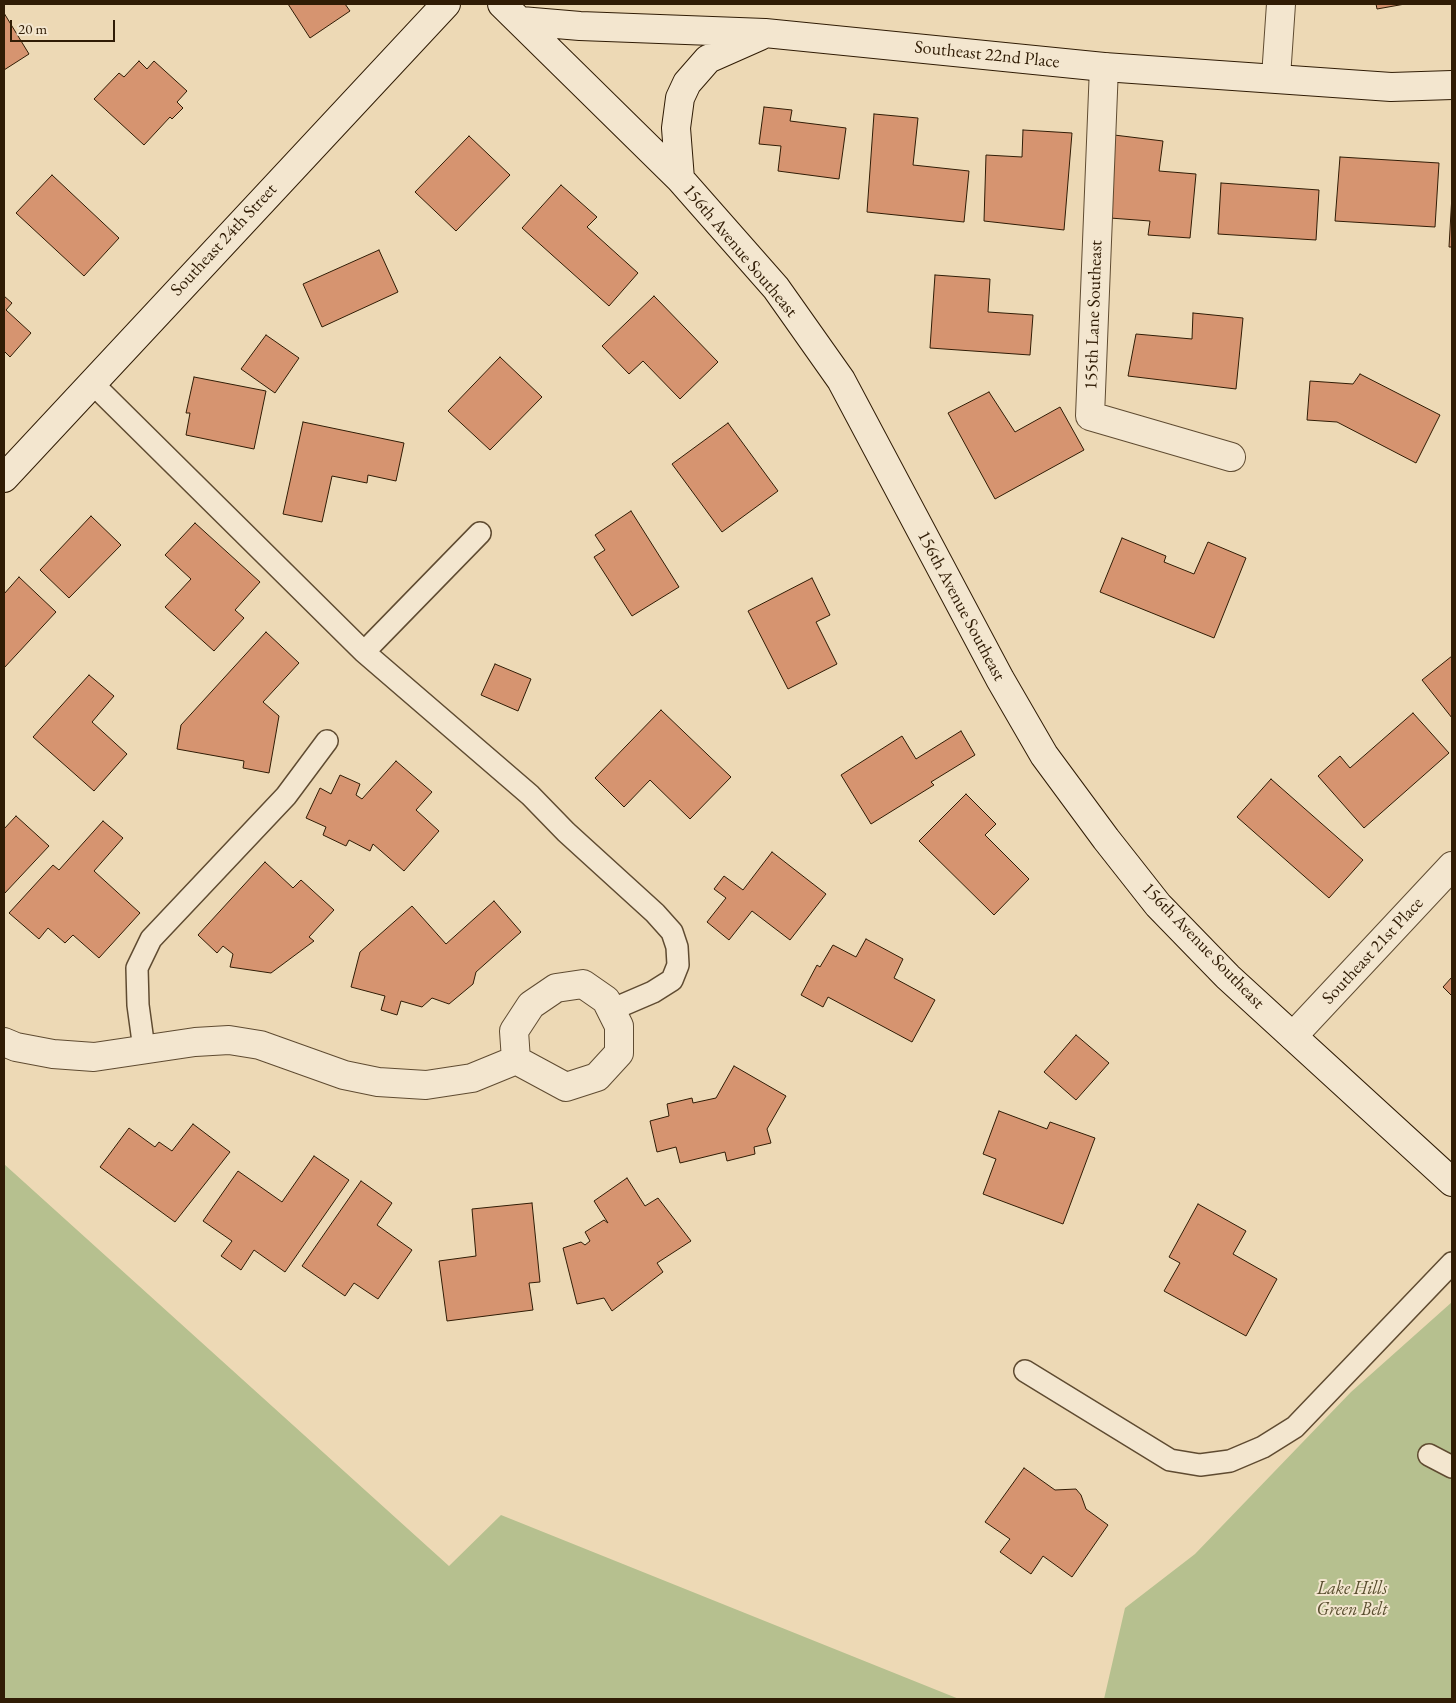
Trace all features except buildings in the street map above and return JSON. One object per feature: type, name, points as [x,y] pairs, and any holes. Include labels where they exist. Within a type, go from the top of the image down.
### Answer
[{"type":"street","name":"Southeast 24th Street","points":[[4,478],[91,382],[446,4]]},
{"type":"street","points":[[1276,77],[1281,4]]},
{"type":"street","name":"Southeast 22nd Place","points":[[512,12],[580,26],[765,33],[1104,67],[1391,86],[1452,85]]},
{"type":"street","name":"156th Avenue Southeast","points":[[512,12],[680,179],[776,288],[841,380],[1000,679],[1050,763],[1158,905],[1228,977],[1452,1182]]},
{"type":"street","points":[[680,179],[676,128],[680,98],[688,83],[708,59],[765,33]]},
{"type":"street","name":"155th Lane Southeast","points":[[1104,67],[1090,416],[1231,457]]},
{"type":"street","name":"Southeast 21st Place","points":[[1293,1036],[1452,866]]},
{"type":"street","points":[[583,984],[606,1000],[619,1026],[619,1053],[597,1076],[566,1087],[516,1060],[514,1031],[530,1005],[556,988],[583,984]]},
{"type":"street","points":[[4,1042],[16,1047],[53,1054],[94,1057],[195,1042],[229,1040],[260,1044],[344,1075],[378,1082],[426,1085],[472,1078],[516,1060]]},
{"type":"lane","points":[[91,382],[364,652],[530,796],[566,832],[655,913],[672,932],[677,948],[678,965],[672,980],[653,992],[611,1010]]},
{"type":"lane","points":[[364,652],[480,533]]},
{"type":"lane","points":[[144,1049],[138,1005],[137,968],[151,939],[286,796],[327,741]]},
{"type":"lane","points":[[1025,1371],[1170,1460],[1200,1465],[1230,1461],[1263,1448],[1295,1427],[1452,1263]]},
{"type":"lane","points":[[1429,1455],[1452,1467]]},
{"type":"green space","points":[[4,1164],[449,1566],[501,1515],[959,1699],[4,1699]]},
{"type":"green space","name":"Lake Hills Green Belt","points":[[1452,1302],[1452,1699],[1104,1699],[1125,1608],[1195,1554],[1351,1392]]}]
